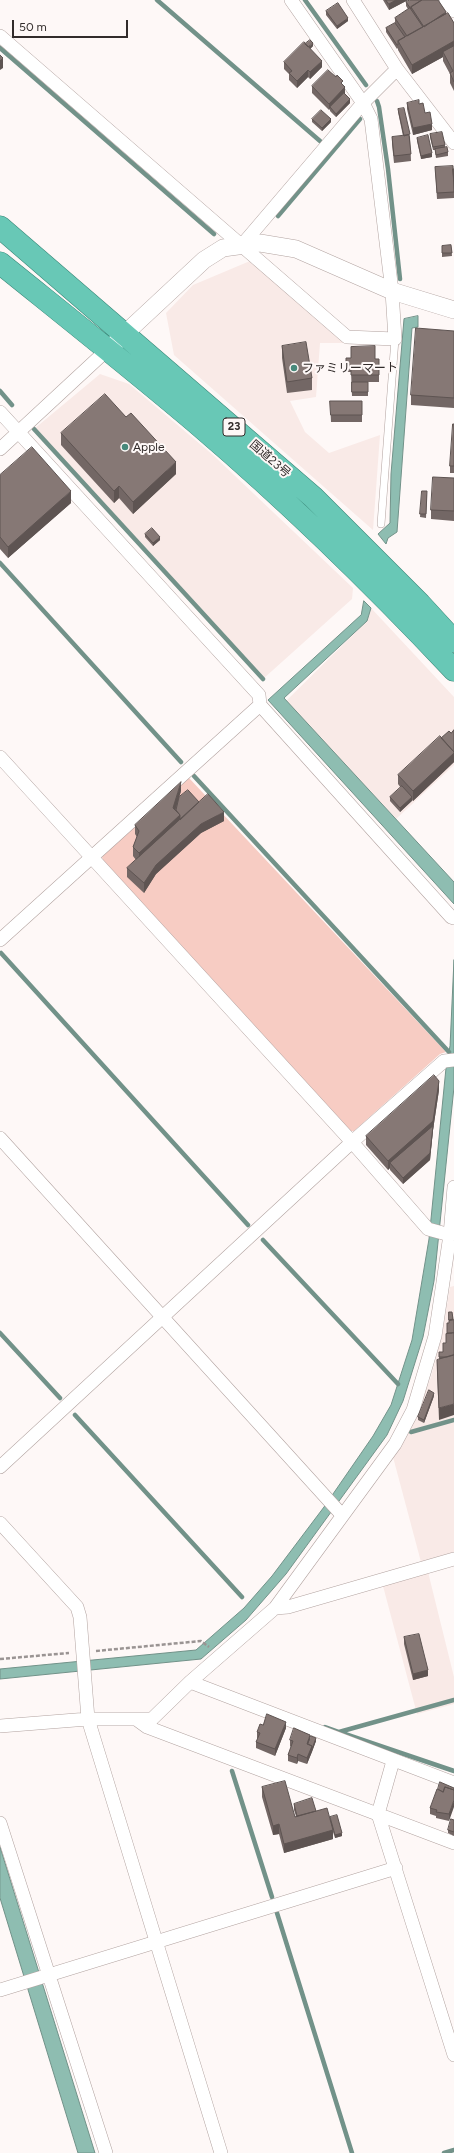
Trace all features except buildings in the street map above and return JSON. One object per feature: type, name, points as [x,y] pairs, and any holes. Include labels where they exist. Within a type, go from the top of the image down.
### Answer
[{"type":"highway","name":"国道23号","points":[[0,227],[313,497],[420,604],[454,641]]},
{"type":"highway","name":"国道23号","points":[[0,263],[108,349],[201,427],[298,514],[454,670]]},
{"type":"street","points":[[0,36],[347,337],[396,339],[392,291],[371,119],[363,103],[291,0]]},
{"type":"street","points":[[353,0],[398,69],[454,143]]},
{"type":"street","points":[[446,0],[454,11]]},
{"type":"street","points":[[242,245],[363,103],[398,69]]},
{"type":"street","points":[[0,449],[204,260],[223,248],[260,243],[296,249],[392,291],[454,310]]},
{"type":"street","points":[[0,412],[259,694],[260,705],[452,918]]},
{"type":"street","points":[[0,940],[90,857],[260,705]]},
{"type":"street","points":[[0,757],[352,1142],[428,1229],[450,1235]]},
{"type":"street","points":[[0,1467],[164,1318],[352,1142],[449,1061]]},
{"type":"street","points":[[0,1138],[342,1516]]},
{"type":"street","points":[[0,1726],[88,1719],[152,1719],[190,1682],[275,1608],[395,1444],[414,1410],[435,1336],[448,1282],[454,1187]]},
{"type":"street","points":[[0,1523],[77,1606],[80,1617],[88,1719],[155,1943],[221,2153]]},
{"type":"street","points":[[275,1608],[288,1607],[454,1559]]},
{"type":"street","points":[[190,1682],[393,1761],[454,1783]]},
{"type":"street","points":[[134,1718],[147,1727],[454,1843]]},
{"type":"street","points":[[393,1761],[378,1814],[454,2055]]},
{"type":"street","points":[[0,1823],[50,1974],[106,2153]]},
{"type":"street","points":[[0,1990],[396,1868]]},
{"type":"lane","points":[[381,524],[396,339]]},
{"type":"path","points":[[0,1659],[201,1641]]},
{"type":"shaded area","points":[[250,261],[345,343],[320,343],[316,397],[290,401],[305,432],[329,453],[380,435],[373,530],[174,355],[166,313],[193,285]]},
{"type":"shaded area","points":[[418,316],[418,327],[412,328],[397,532],[388,538],[386,544],[378,534],[390,523],[391,474],[404,319]]},
{"type":"shaded area","points":[[100,374],[129,384],[213,455],[353,588],[352,599],[263,679],[34,429]]},
{"type":"shaded area","points":[[364,601],[371,608],[367,621],[284,698],[454,882],[454,904],[268,700],[361,615]]},
{"type":"shaded area","points":[[371,608],[454,697],[454,765],[396,819],[286,701],[367,621]]},
{"type":"shaded area","points":[[189,778],[446,1052],[440,1054],[354,1131],[347,1131],[103,862],[102,856]]},
{"type":"shaded area","points":[[454,960],[454,1087],[434,1281],[423,1337],[403,1401],[387,1435],[286,1574],[246,1620],[201,1659],[0,1679],[0,1669],[196,1650],[244,1608],[272,1576],[324,1507],[373,1436],[391,1405],[412,1340],[429,1239],[446,1068],[450,1046]]},
{"type":"shaded area","points":[[454,1286],[454,1552],[421,1562],[393,1457],[414,1420],[431,1377],[442,1335],[450,1287]]},
{"type":"shaded area","points":[[428,1572],[454,1677],[454,1704],[417,1714],[383,1586]]},
{"type":"shaded area","points":[[0,1847],[95,2153],[78,2153],[0,1898]]},
{"type":"waterway","points":[[157,0],[320,141]]},
{"type":"waterway","points":[[305,0],[366,85]]},
{"type":"waterway","points":[[0,48],[214,234]]},
{"type":"waterway","points":[[377,101],[388,169],[400,279]]},
{"type":"waterway","points":[[278,216],[360,119]]},
{"type":"waterway","points":[[0,391],[12,405]]},
{"type":"waterway","points":[[34,429],[263,679]]},
{"type":"waterway","points":[[0,563],[181,762]]},
{"type":"waterway","points":[[194,776],[449,1052]]},
{"type":"waterway","points":[[1,953],[248,1225]]},
{"type":"waterway","points":[[263,1240],[398,1384]]},
{"type":"waterway","points":[[0,1333],[60,1398]]},
{"type":"waterway","points":[[75,1415],[242,1597]]},
{"type":"waterway","points":[[411,1432],[454,1420]]},
{"type":"waterway","points":[[325,1727],[339,1732],[454,1700]]},
{"type":"waterway","points":[[339,1732],[454,1771]]},
{"type":"waterway","points":[[232,1771],[272,1897]]},
{"type":"waterway","points":[[277,1913],[352,2153]]},
{"type":"waterway","points":[[444,2153],[454,2150]]},
{"type":"place","name":"ファミリーマート","points":[[294,368]]},
{"type":"place","name":"Apple","points":[[125,447]]}]
